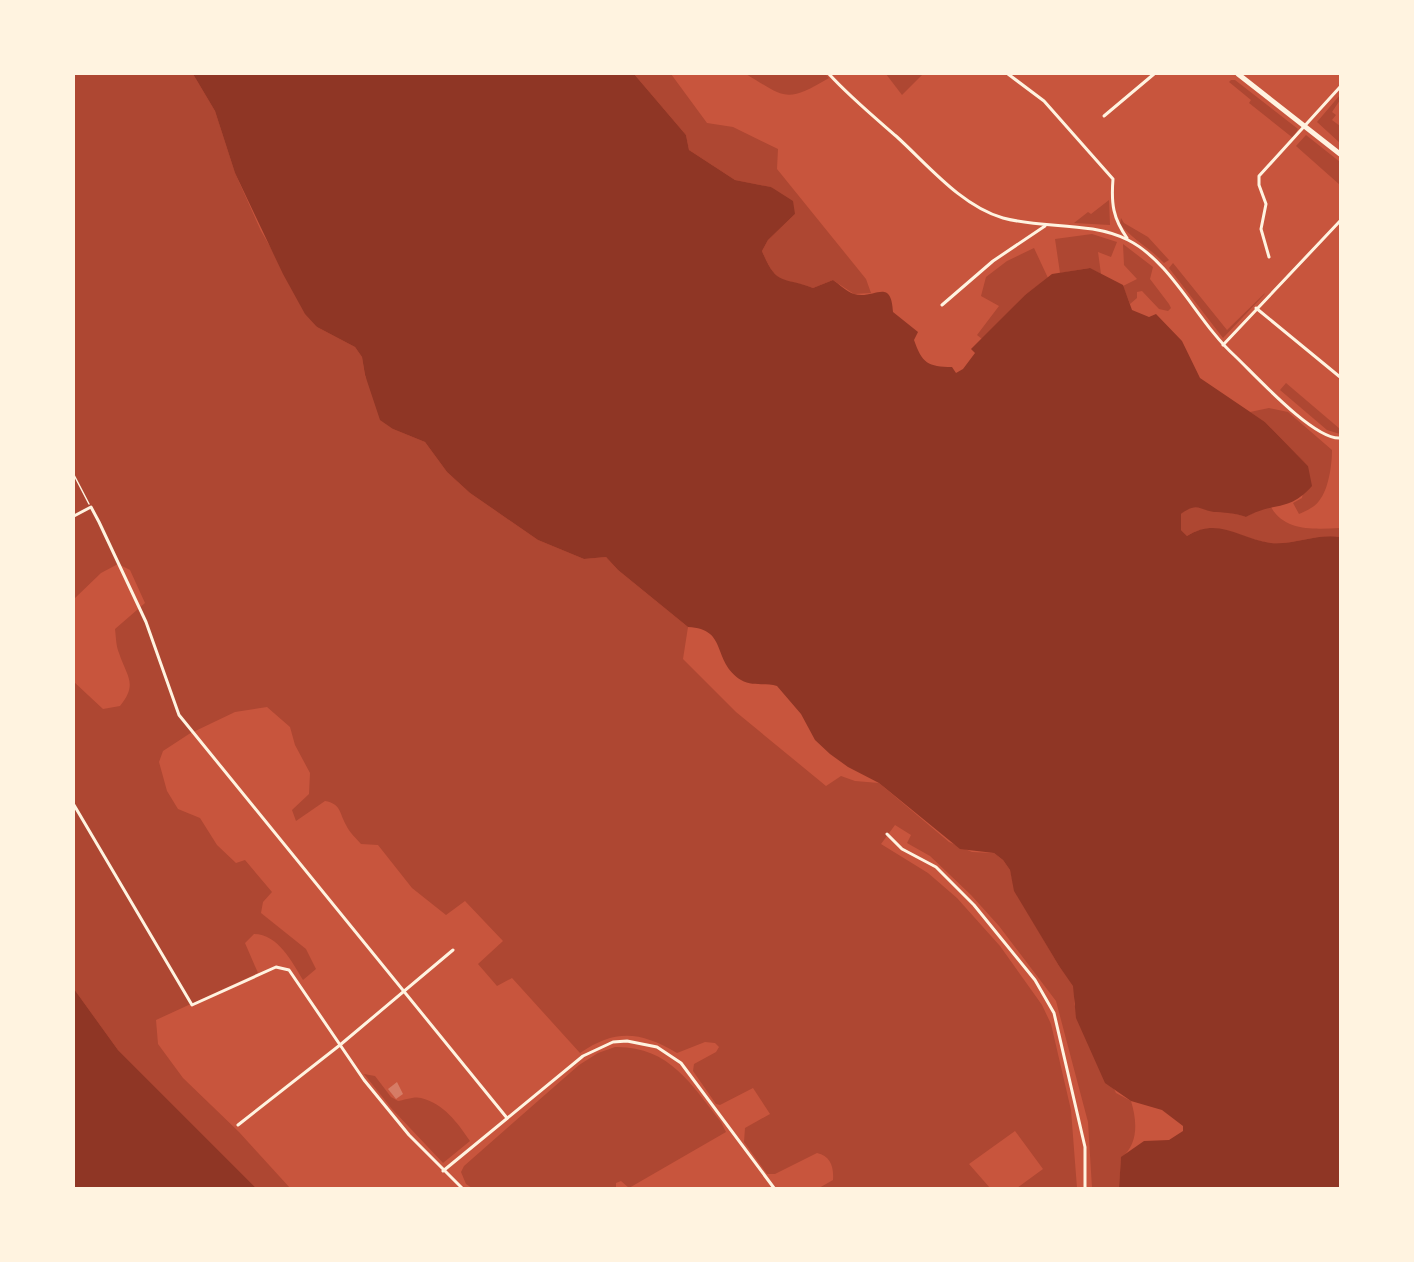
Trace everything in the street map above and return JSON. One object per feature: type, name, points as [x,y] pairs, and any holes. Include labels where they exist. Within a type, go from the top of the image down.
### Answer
[{"type":"main road","points":[[1238,74],[1341,154]]},
{"type":"street","points":[[829,74],[975,205],[1001,217],[1101,231],[1128,240],[1152,257],[1223,345],[1313,428],[1330,438],[1341,438]]},
{"type":"street","points":[[1008,74],[1044,101],[1113,179],[1111,208],[1115,221],[1128,240]]},
{"type":"street","points":[[1104,116],[1154,74]]},
{"type":"street","points":[[1269,257],[1261,230],[1266,204],[1259,185],[1259,176],[1341,87]]},
{"type":"street","points":[[1223,345],[1341,221]]},
{"type":"street","points":[[942,305],[993,261],[1046,225]]},
{"type":"street","points":[[1256,308],[1341,377]]},
{"type":"street","points":[[74,516],[91,507],[146,621],[179,715],[507,1118]]},
{"type":"street","points":[[74,805],[192,1005],[276,967],[283,967],[294,975],[340,1045],[392,1115],[443,1171],[462,1188]]},
{"type":"street","points":[[887,834],[902,849],[936,867],[974,906],[1035,980],[1054,1013],[1085,1148],[1085,1188]]},
{"type":"street","points":[[238,1125],[340,1045],[453,950]]},
{"type":"street","points":[[443,1171],[597,1048],[613,1042],[642,1043],[657,1047],[681,1063],[774,1188]]},
{"type":"path","points":[[74,475],[91,507]]},
{"type":"shaded area","points":[[74,74],[193,74],[215,111],[235,173],[261,231],[317,327],[355,347],[362,357],[365,376],[393,429],[425,442],[447,472],[470,493],[538,540],[584,559],[606,557],[618,570],[688,627],[683,659],[736,712],[826,786],[841,776],[855,781],[879,783],[949,842],[972,852],[994,853],[1003,860],[1010,870],[1015,891],[1059,966],[1074,986],[1074,1004],[1116,1093],[1131,1101],[1135,1132],[1131,1146],[1121,1158],[1119,1188],[1092,1188],[1088,1122],[1056,1001],[999,926],[971,895],[930,856],[907,843],[911,835],[895,825],[881,844],[928,873],[957,898],[1000,946],[1042,1005],[1051,1024],[1071,1110],[1077,1188],[1017,1188],[1043,1169],[1015,1131],[969,1164],[990,1188],[819,1188],[833,1180],[833,1175],[828,1159],[817,1153],[775,1174],[767,1174],[744,1142],[745,1128],[770,1114],[753,1088],[720,1105],[716,1104],[693,1071],[694,1064],[716,1052],[719,1047],[715,1043],[705,1042],[677,1053],[651,1040],[628,1036],[605,1040],[580,1053],[512,978],[497,986],[478,964],[503,941],[465,901],[446,915],[412,888],[378,845],[361,844],[349,830],[337,806],[330,802],[325,801],[296,821],[292,810],[309,794],[310,773],[295,745],[290,727],[267,707],[235,712],[189,734],[163,751],[159,762],[167,791],[178,809],[200,818],[217,845],[236,863],[245,860],[272,892],[263,902],[261,913],[306,949],[316,969],[303,980],[277,944],[263,935],[254,934],[245,943],[258,973],[156,1020],[158,1044],[183,1078],[239,1132],[290,1188],[256,1188],[118,1050],[74,989],[74,682],[103,709],[120,706],[130,686],[117,647],[115,629],[145,603],[130,570],[118,564],[101,573],[74,599]]},
{"type":"shaded area","points":[[193,74],[634,74],[686,135],[689,150],[735,180],[771,187],[793,201],[795,214],[768,240],[762,251],[777,275],[787,281],[813,288],[833,280],[854,294],[885,292],[892,301],[893,312],[918,332],[914,340],[917,348],[923,359],[932,365],[952,367],[956,373],[963,369],[975,353],[971,349],[1025,295],[1052,274],[1090,268],[1123,285],[1132,310],[1149,317],[1156,314],[1182,341],[1200,378],[1265,422],[1308,466],[1312,486],[1296,500],[1246,517],[1192,508],[1181,514],[1181,530],[1187,536],[1198,530],[1219,528],[1271,543],[1340,537],[1340,1188],[1119,1188],[1121,1157],[1144,1141],[1169,1140],[1183,1131],[1183,1126],[1162,1110],[1131,1101],[1105,1083],[1076,1018],[1073,986],[1014,891],[1010,870],[1003,860],[994,853],[960,849],[879,783],[848,767],[830,754],[815,740],[801,714],[777,686],[741,680],[726,664],[715,640],[709,633],[688,627],[618,570],[606,557],[584,559],[538,540],[470,493],[447,472],[425,442],[393,429],[380,420],[365,375],[362,357],[355,347],[317,327],[305,314],[283,274],[235,173],[215,111]]},
{"type":"shaded area","points":[[634,74],[671,74],[707,123],[733,127],[778,149],[777,169],[866,279],[871,293],[854,294],[833,280],[813,288],[777,276],[767,263],[762,251],[768,240],[795,214],[771,187],[735,180],[689,150],[686,135]]},
{"type":"shaded area","points":[[746,74],[825,74],[829,78],[804,91],[787,95],[770,89]]},
{"type":"shaded area","points":[[886,74],[923,74],[902,95]]},
{"type":"shaded area","points":[[1235,80],[1298,129],[1293,138],[1249,103],[1251,100],[1229,82]]},
{"type":"shaded area","points":[[1340,95],[1340,100],[1332,112],[1336,115],[1332,120],[1340,126],[1340,143],[1317,122]]},
{"type":"shaded area","points":[[1306,135],[1340,162],[1340,185],[1296,146]]},
{"type":"shaded area","points":[[1109,200],[1110,225],[1074,223],[1088,212],[1091,214]]},
{"type":"shaded area","points":[[1121,218],[1124,223],[1148,237],[1169,260],[1164,263],[1130,234],[1120,224]]},
{"type":"shaded area","points":[[1092,234],[1117,242],[1111,257],[1098,252],[1101,274],[1089,268],[1060,273],[1055,239]]},
{"type":"shaded area","points":[[1123,244],[1153,267],[1150,279],[1169,304],[1171,308],[1168,311],[1159,309],[1142,291],[1137,292],[1137,298],[1130,304],[1123,286],[1137,279],[1124,265]]},
{"type":"shaded area","points":[[1034,248],[1048,278],[1025,295],[982,339],[977,335],[999,306],[981,296],[986,277],[1007,261]]},
{"type":"shaded area","points":[[1173,263],[1227,330],[1265,293],[1223,338],[1169,268]]},
{"type":"shaded area","points":[[1286,383],[1340,429],[1340,434],[1327,430],[1280,390]]},
{"type":"shaded area","points":[[1269,408],[1288,412],[1332,450],[1329,476],[1322,496],[1315,505],[1299,514],[1293,503],[1302,498],[1308,466],[1265,422],[1250,412]]},
{"type":"shaded area","points":[[1201,506],[1246,517],[1260,509],[1271,507],[1284,521],[1292,525],[1311,528],[1340,528],[1340,537],[1271,543],[1219,529],[1198,531],[1187,536],[1181,530],[1181,514],[1189,507]]},
{"type":"shaded area","points":[[74,989],[118,1050],[256,1188],[74,1188]]},
{"type":"shaded area","points":[[615,1047],[634,1048],[664,1060],[689,1081],[721,1122],[726,1132],[629,1188],[621,1181],[616,1183],[616,1188],[472,1188],[466,1184],[461,1172],[464,1166],[579,1065],[598,1053]]},
{"type":"shaded area","points":[[364,1074],[375,1076],[391,1097],[398,1101],[419,1098],[437,1105],[455,1121],[470,1141],[443,1163],[392,1109]]},
{"type":"building","points":[[397,1082],[403,1094],[396,1099],[388,1089]]}]
